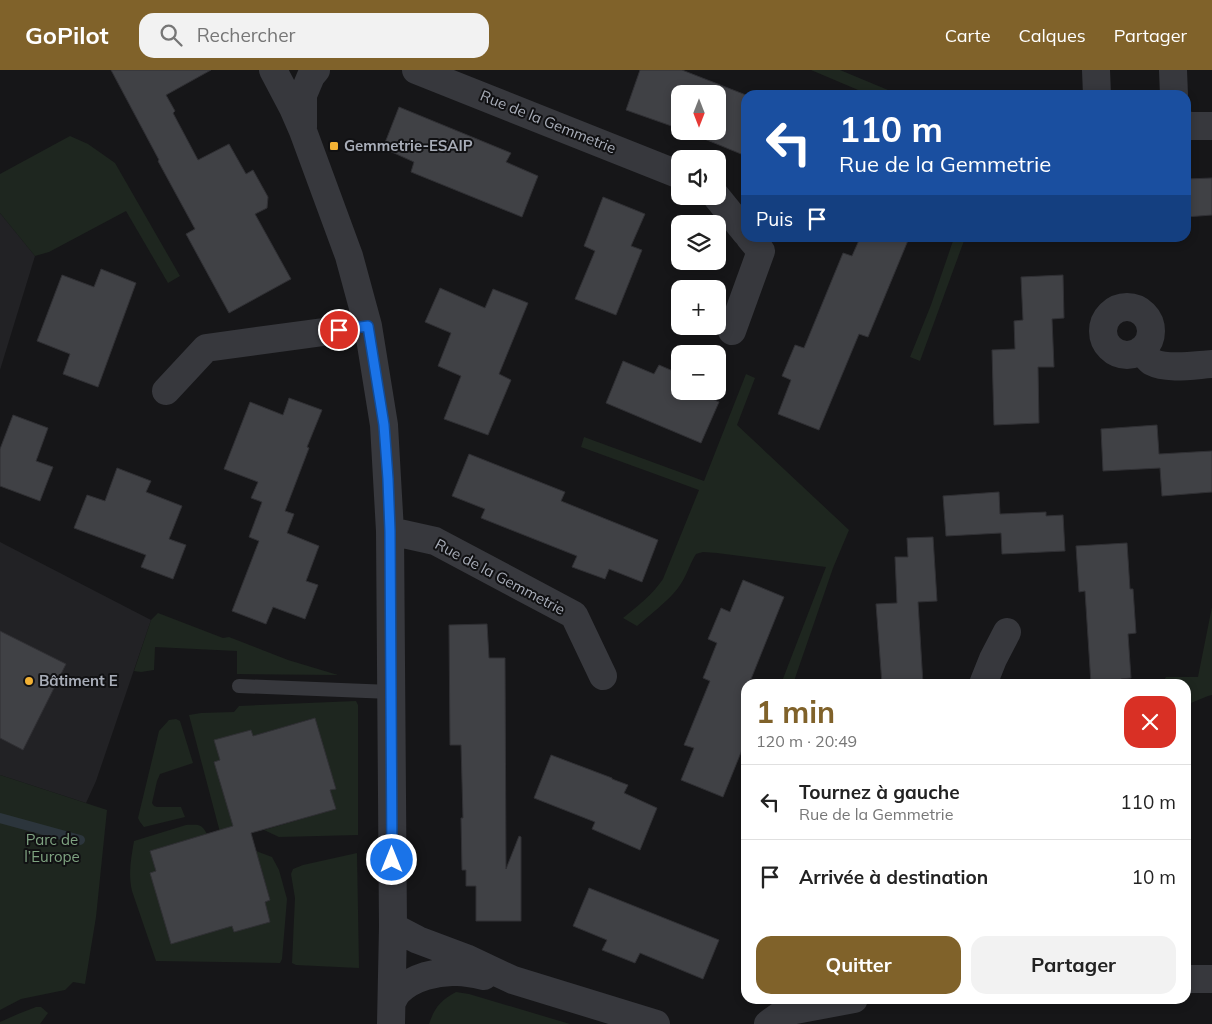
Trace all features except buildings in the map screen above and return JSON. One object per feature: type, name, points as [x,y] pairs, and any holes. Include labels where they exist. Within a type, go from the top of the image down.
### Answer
[{"type":"street","points":[[272,70],[293,108],[303,131],[349,256],[368,326],[384,425],[390,531],[393,927],[391,1013]]},
{"type":"street","points":[[303,131],[302,95],[316,70]]},
{"type":"street","name":"Rue de la Gemmetrie","points":[[416,70],[671,171]]},
{"type":"street","points":[[1096,70],[1097,90]]},
{"type":"street","points":[[1173,70],[1174,90]]},
{"type":"street","points":[[1191,126],[1212,126]]},
{"type":"street","points":[[723,205],[741,227]]},
{"type":"street","points":[[732,331],[761,251],[753,242]]},
{"type":"street","points":[[166,391],[206,348],[368,326]]},
{"type":"street","points":[[1141,350],[1151,361],[1160,365],[1212,364]]},
{"type":"street","name":"Rue de la Gemmetrie","points":[[390,531],[435,541],[574,615],[603,676]]},
{"type":"street","points":[[986,679],[993,659],[1007,632]]},
{"type":"street","points":[[393,927],[406,935],[466,958],[513,980],[656,1024]]},
{"type":"street","points":[[391,1013],[398,992],[407,984],[428,975],[458,972],[513,980]]},
{"type":"street","points":[[1191,979],[1212,979]]},
{"type":"street","points":[[768,1024],[779,1016],[790,1012],[829,1004]]},
{"type":"lane","points":[[240,686],[391,692]]},
{"type":"shaded area","points":[[0,213],[35,256],[0,370]]},
{"type":"shaded area","points":[[0,542],[151,620],[96,781],[86,803],[0,775]]},
{"type":"green space","points":[[811,70],[840,70],[888,90],[858,90]]},
{"type":"green space","points":[[70,136],[88,144],[115,163],[180,276],[168,283],[126,211],[49,252],[35,256],[0,213],[0,174]]},
{"type":"green space","points":[[953,242],[964,242],[920,361],[910,357],[931,305]]},
{"type":"green space","points":[[746,374],[755,378],[737,425],[849,530],[833,568],[795,679],[783,679],[826,567],[703,552],[696,554],[674,593],[637,626],[623,618],[639,605],[663,579],[699,490],[581,447],[584,437],[704,481]]},
{"type":"green space","points":[[1212,607],[1212,695],[1191,703],[1191,679],[1165,679],[1166,677],[1198,677]]},
{"type":"green space","points":[[158,613],[223,638],[229,637],[288,660],[338,675],[237,674],[237,651],[155,647],[154,670],[134,671],[151,620]]},
{"type":"green space","points":[[356,701],[358,705],[358,835],[279,837],[264,830],[336,809],[330,790],[336,788],[314,718],[253,736],[220,760],[214,762],[235,831],[221,836],[189,715],[234,712],[239,706]]},
{"type":"green space","points":[[176,719],[180,721],[193,763],[160,774],[152,803],[157,807],[181,807],[185,817],[144,827],[138,818],[159,731],[169,720]]},
{"type":"green space","name":"Parc de l’Europe","points":[[0,775],[107,810],[96,917],[85,984],[73,982],[65,990],[21,999],[0,1010]]},
{"type":"green space","points":[[186,825],[199,825],[207,834],[150,851],[156,871],[151,873],[171,943],[232,926],[234,932],[270,922],[265,902],[270,899],[256,851],[272,857],[279,870],[287,899],[282,959],[280,963],[156,961],[132,891],[130,872],[134,841]]},
{"type":"green space","points":[[357,853],[359,968],[296,965],[292,963],[295,898],[291,874],[293,869]]},
{"type":"green space","points":[[456,992],[469,994],[570,1024],[429,1024],[439,1005]]},
{"type":"green space","points":[[36,1007],[41,1007],[48,1013],[40,1024],[0,1024],[0,1022]]},
{"type":"waterway","points":[[0,818],[80,840]]},
{"type":"place","name":"Gemmetrie-ESAIP","points":[[334,146]]},
{"type":"place","name":"Bâtiment E","points":[[29,681]]},
{"type":"route","points":[[339,330],[368,326],[384,425],[390,531],[392,860]]}]
